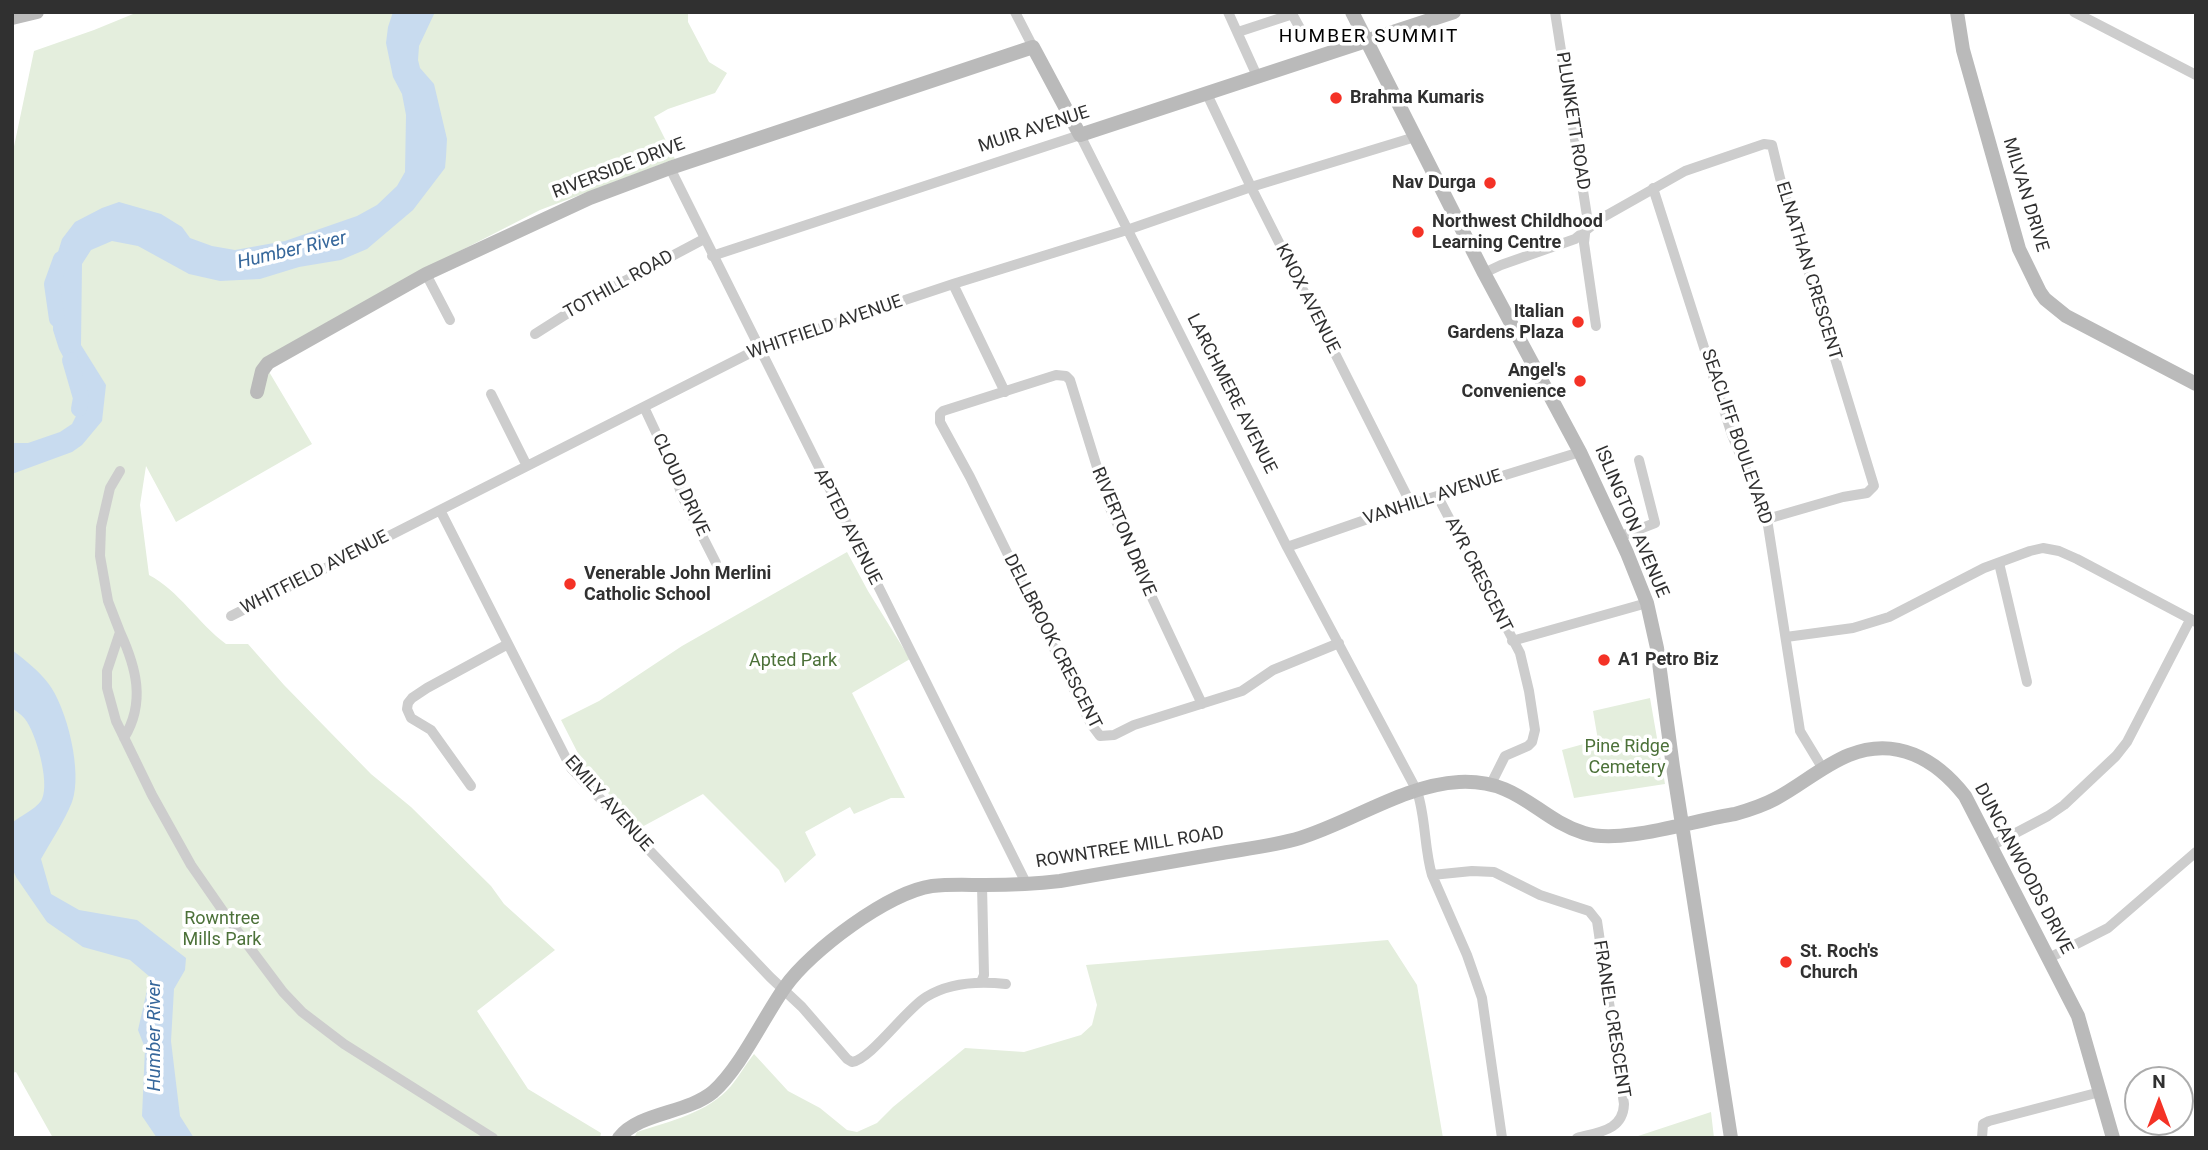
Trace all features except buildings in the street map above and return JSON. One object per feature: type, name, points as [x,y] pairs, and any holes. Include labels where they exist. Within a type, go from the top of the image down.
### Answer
[{"type":"street","points":[[12,18],[37,12]]},
{"type":"street","name":"LARCHMERE AVENUE","points":[[1015,12],[1080,135],[1287,547],[1417,791],[1421,803],[1428,863],[1472,967],[1482,998],[1502,1138]]},
{"type":"street","points":[[1228,12],[1256,76]]},
{"type":"street","name":"ISLINGTON AVENUE","points":[[1352,12],[1484,273],[1580,452],[1647,603],[1657,648],[1731,1138]]},
{"type":"street","name":"MUIR AVENUE","points":[[712,256],[1454,12]]},
{"type":"street","name":"PLUNKETT ROAD","points":[[1555,12],[1587,215],[1584,243],[1596,326]]},
{"type":"street","name":"MILVAN DRIVE","points":[[1957,12],[1963,50],[2019,249],[2040,292],[2066,316],[2196,384]]},
{"type":"street","points":[[2074,12],[2196,75]]},
{"type":"street","points":[[1237,32],[1292,13],[1302,32]]},
{"type":"street","name":"RIVERSIDE DRIVE","points":[[257,392],[262,371],[268,363],[426,274],[590,198],[670,168],[1033,47]]},
{"type":"street","name":"KNOX AVENUE","points":[[1206,92],[1411,504]]},
{"type":"street","name":"WHITFIELD AVENUE","points":[[231,616],[758,349],[1127,230],[1251,187],[1415,137]]},
{"type":"street","name":"ELNATHAN CRESCENT","points":[[1484,273],[1575,239],[1653,188],[1685,171],[1770,143],[1774,147],[1780,178],[1874,486],[1867,493],[1767,519]]},
{"type":"street","name":"APTED AVENUE","points":[[670,168],[1027,885]]},
{"type":"street","name":"SEACLIFF BOULEVARD","points":[[1653,188],[1732,435],[1767,519],[1800,731],[1822,769]]},
{"type":"street","name":"TOTHILL ROAD","points":[[535,334],[586,301],[705,239]]},
{"type":"street","points":[[426,274],[450,320]]},
{"type":"street","points":[[953,284],[1005,392]]},
{"type":"street","name":"RIVERTON DRIVE","points":[[1005,392],[1056,374],[1066,376],[1070,380],[1109,506],[1202,704]]},
{"type":"street","name":"DELLBROOK CRESCENT","points":[[1005,392],[946,409],[940,415],[940,422],[970,477],[1094,730],[1100,736],[1107,737],[1133,725],[1242,691],[1273,670],[1339,643]]},
{"type":"street","points":[[491,394],[527,466]]},
{"type":"street","name":"CLOUD DRIVE","points":[[644,407],[673,469],[682,496],[716,562]]},
{"type":"street","name":"VANHILL AVENUE","points":[[1287,547],[1411,504],[1580,452]]},
{"type":"street","points":[[1619,537],[1655,523],[1639,460]]},
{"type":"street","points":[[120,471],[110,488],[105,506],[100,556],[108,601],[131,657],[138,692],[133,719],[124,738]]},
{"type":"street","name":"AYR CRESCENT","points":[[1438,496],[1512,641],[1647,603]]},
{"type":"street","name":"EMILY AVENUE","points":[[440,510],[571,768],[802,1007],[847,1059],[852,1062],[863,1058],[926,996],[947,987],[981,982]]},
{"type":"street","points":[[1786,638],[1853,628],[1889,617],[1976,572],[2043,548],[2059,551],[2193,621],[2127,742],[2116,756],[2048,816],[1991,846]]},
{"type":"street","points":[[1999,563],[2027,682]]},
{"type":"street","points":[[120,632],[106,680],[116,721],[152,795],[191,865],[283,992],[320,1028],[493,1138]]},
{"type":"street","points":[[1491,784],[1505,756],[1528,746],[1534,737],[1525,669],[1520,653],[1512,641]]},
{"type":"street","points":[[471,786],[430,730],[411,718],[407,709],[408,703],[427,688],[508,644]]},
{"type":"street","name":"DUNCANWOODS DRIVE","points":[[1682,824],[1755,808],[1777,799],[1822,769],[1849,755],[1875,749],[1904,751],[1936,765],[1965,796],[2078,1016],[2113,1138]]},
{"type":"street","name":"ROWNTREE MILL ROAD","points":[[619,1138],[627,1127],[694,1103],[713,1092],[735,1065],[795,973],[846,928],[898,899],[932,886],[1027,885],[1060,881],[1288,841],[1417,791],[1445,783],[1491,784],[1521,796],[1566,825],[1597,836],[1609,838],[1682,824]]},
{"type":"street","points":[[2049,958],[2108,928],[2196,852]]},
{"type":"street","name":"FRANEL CRESCENT","points":[[1432,875],[1494,872],[1540,895],[1588,911],[1597,921],[1624,1114],[1615,1126],[1577,1138]]},
{"type":"street","points":[[982,885],[984,975],[981,982],[1006,984]]},
{"type":"street","points":[[1982,1138],[1983,1124],[1989,1121],[2100,1092]]},
{"type":"green space","name":"Rowntree Mills Park","points":[[138,12],[688,12],[688,22],[709,62],[727,73],[715,93],[668,109],[654,117],[675,159],[540,210],[419,272],[265,365],[312,444],[176,522],[146,466],[140,505],[149,575],[169,589],[226,644],[248,644],[371,774],[411,807],[491,886],[504,904],[555,950],[477,1011],[528,1089],[601,1133],[600,1138],[53,1138],[16,1072],[12,1073],[12,156],[34,51]]},
{"type":"green space","name":"Apted Park","points":[[847,552],[910,659],[852,693],[905,798],[891,798],[854,814],[850,807],[805,832],[816,855],[785,883],[779,870],[703,794],[640,828],[586,769],[561,720],[599,701],[682,646]]},
{"type":"green space","name":"Pine Ridge Cemetery","points":[[1650,698],[1665,784],[1574,798],[1562,750],[1598,740],[1593,711]]},
{"type":"green space","points":[[1388,940],[1417,985],[1443,1138],[634,1138],[637,1132],[688,1115],[711,1103],[731,1086],[754,1054],[788,1091],[820,1108],[847,1130],[857,1132],[877,1123],[965,1048],[1024,1052],[1081,1035],[1092,1025],[1097,1005],[1086,965]]},
{"type":"green space","points":[[1711,1112],[1714,1138],[1632,1138]]},
{"type":"water","points":[[393,12],[435,12],[419,46],[418,60],[420,68],[434,84],[447,139],[445,168],[413,210],[367,249],[341,260],[299,267],[260,279],[220,281],[189,274],[138,246],[112,241],[91,250],[82,264],[81,345],[106,385],[102,421],[82,445],[72,452],[12,474],[12,443],[28,443],[60,432],[72,424],[78,412],[79,386],[59,349],[53,330],[54,265],[62,239],[75,222],[119,202],[161,214],[182,227],[190,238],[235,250],[285,241],[357,216],[377,205],[397,186],[405,172],[406,115],[402,94],[393,77],[386,43]]},
{"type":"water","points":[[12,650],[40,674],[55,694],[67,724],[74,758],[76,775],[72,802],[41,859],[51,894],[79,910],[137,920],[186,958],[185,970],[174,989],[171,1041],[180,1116],[194,1138],[157,1138],[142,1116],[145,1048],[138,1030],[150,977],[130,960],[83,947],[47,922],[12,868],[12,823],[40,802],[44,781],[41,758],[33,735],[25,719],[12,708]]},
{"type":"waterway","name":"Humber River","points":[[57,319],[52,284],[61,259]]},
{"type":"waterway","name":"Humber River","points":[[70,360],[81,398],[79,409]]},
{"type":"place","name":"Brahma Kumaris","points":[[1336,98]]},
{"type":"place","name":"Nav Durga","points":[[1490,183]]},
{"type":"place","name":"Northwest Childhood Learning Centre","points":[[1418,232]]},
{"type":"place","name":"Italian Gardens Plaza","points":[[1578,322]]},
{"type":"place","name":"Angel's Convenience","points":[[1580,381]]},
{"type":"place","name":"Venerable John Merlini Catholic School","points":[[570,584]]},
{"type":"place","name":"A1 Petro Biz","points":[[1604,660]]},
{"type":"place","name":"St. Roch's Church","points":[[1786,962]]},
{"type":"district","name":"HUMBER SUMMIT","points":[[1369,37]]}]
